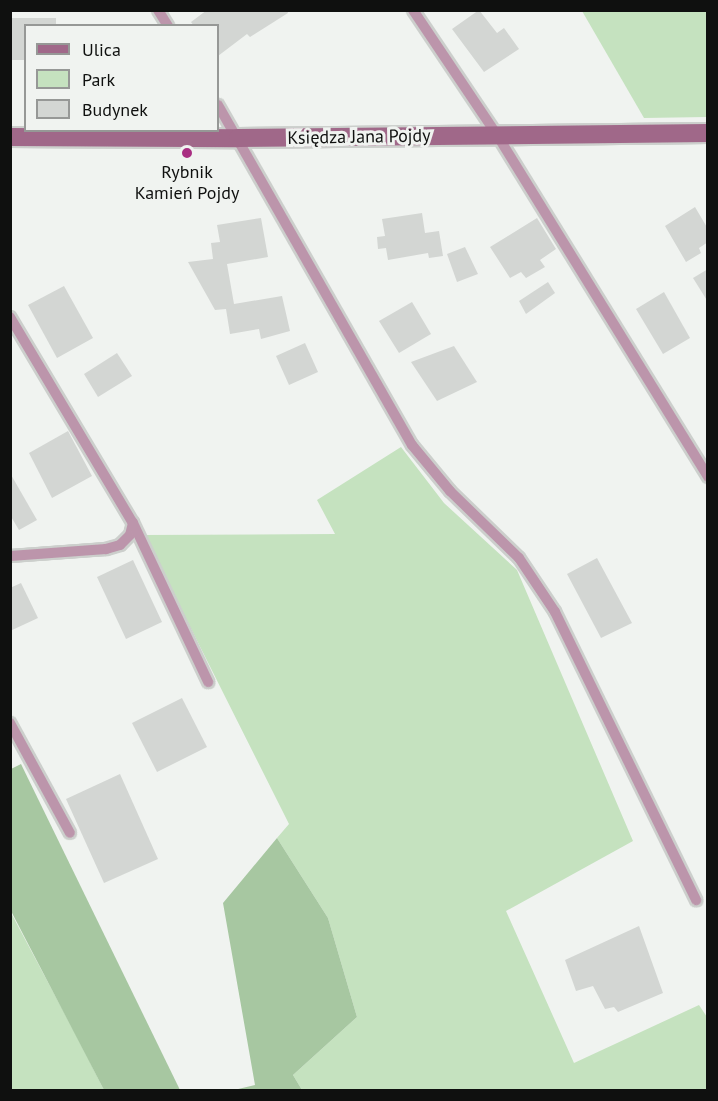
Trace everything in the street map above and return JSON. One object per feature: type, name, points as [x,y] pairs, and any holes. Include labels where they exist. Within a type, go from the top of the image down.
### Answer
[{"type":"street","name":"Księdza Jana Pojdy","points":[[10,137],[238,138],[708,133]]},
{"type":"lane","points":[[158,10],[167,24]]},
{"type":"lane","points":[[413,10],[496,135],[703,463],[708,477]]},
{"type":"lane","points":[[219,107],[411,445],[450,491],[519,558],[555,612],[696,900]]},
{"type":"lane","points":[[10,317],[133,523],[208,682]]},
{"type":"lane","points":[[10,556],[106,549],[120,545],[130,535],[133,523]]},
{"type":"lane","points":[[10,723],[70,833]]},
{"type":"green space","points":[[582,11],[707,11],[707,117],[644,118]]},
{"type":"green space","points":[[401,447],[444,503],[517,570],[633,841],[506,911],[574,1063],[699,1005],[707,1017],[707,1090],[302,1090],[293,1075],[357,1017],[328,918],[277,838],[289,824],[144,535],[335,534],[317,500]]},
{"type":"green space","points":[[21,764],[180,1090],[104,1090],[11,911],[11,769]]},
{"type":"green space","points":[[277,838],[328,918],[357,1017],[293,1075],[302,1090],[234,1090],[255,1085],[223,903]]},
{"type":"green space","points":[[10,911],[75,1033],[104,1090],[11,1090]]},
{"type":"building","points":[[207,10],[287,10],[288,13],[250,37],[247,34],[219,55],[219,24],[192,24],[191,22]]},
{"type":"building","points":[[479,10],[497,33],[504,28],[519,49],[484,72],[452,29]]},
{"type":"building","points":[[10,18],[56,18],[56,24],[24,24],[24,60],[10,60]]},
{"type":"building","points":[[695,207],[708,229],[708,242],[699,248],[701,253],[686,262],[665,226]]},
{"type":"building","points":[[422,213],[425,233],[439,231],[443,256],[429,258],[428,253],[388,260],[386,248],[378,249],[377,237],[385,236],[382,219]]},
{"type":"building","points":[[261,218],[268,257],[227,264],[234,304],[282,296],[290,331],[261,339],[259,329],[230,334],[226,309],[215,310],[188,262],[213,259],[211,243],[220,242],[217,225]]},
{"type":"building","points":[[537,218],[556,249],[540,260],[545,267],[526,278],[521,272],[510,278],[490,247]]},
{"type":"building","points":[[465,247],[478,274],[457,282],[447,254]]},
{"type":"building","points":[[708,269],[708,302],[693,278]]},
{"type":"building","points":[[548,282],[555,293],[526,314],[519,301]]},
{"type":"building","points":[[64,286],[93,338],[57,358],[28,305]]},
{"type":"building","points":[[664,292],[690,338],[663,354],[636,309]]},
{"type":"building","points":[[412,302],[431,334],[399,353],[379,321]]},
{"type":"building","points":[[305,343],[318,372],[289,385],[276,356]]},
{"type":"building","points":[[454,346],[477,382],[437,401],[411,362]]},
{"type":"building","points":[[117,353],[132,376],[98,397],[84,374]]},
{"type":"building","points":[[68,431],[92,476],[52,498],[29,453]]},
{"type":"building","points":[[10,473],[37,520],[19,530],[10,515]]},
{"type":"building","points":[[597,558],[632,623],[601,638],[567,574]]},
{"type":"building","points":[[133,560],[162,622],[126,639],[97,577]]},
{"type":"building","points":[[21,583],[38,618],[10,631],[10,588]]},
{"type":"building","points":[[182,698],[207,747],[157,772],[132,723]]},
{"type":"building","points":[[120,774],[158,859],[104,883],[66,799]]},
{"type":"building","points":[[639,926],[663,993],[618,1012],[614,1007],[605,1009],[593,986],[576,991],[565,960]]},
{"type":"place","name":"Rybnik Kamień Pojdy","points":[[187,153]]}]
